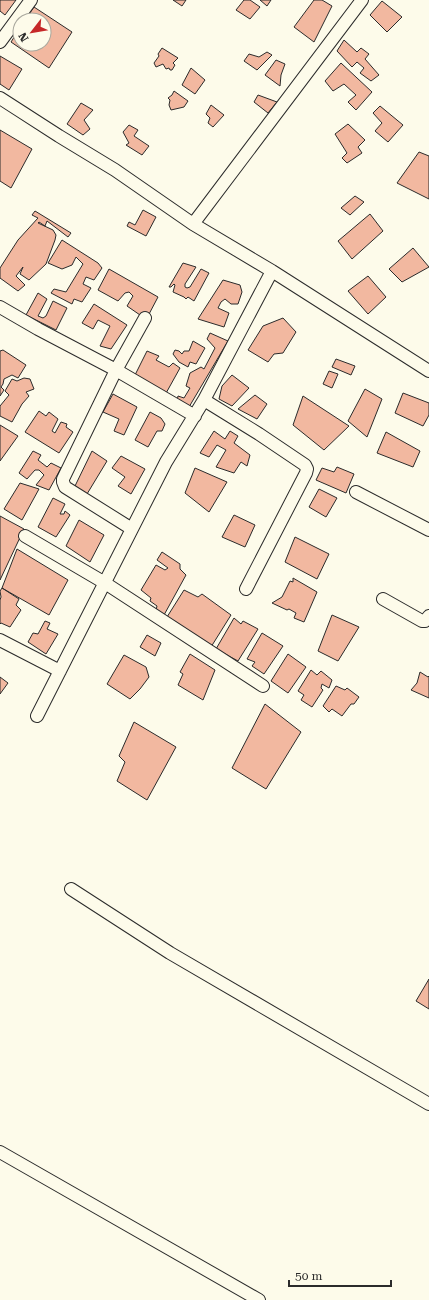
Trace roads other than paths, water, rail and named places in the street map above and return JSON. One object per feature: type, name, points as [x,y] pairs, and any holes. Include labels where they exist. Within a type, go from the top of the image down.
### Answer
[{"type":"street","points":[[0,42],[31,0]]},
{"type":"street","points":[[193,224],[361,0]]},
{"type":"street","points":[[0,98],[115,170],[193,224],[272,270],[429,371]]},
{"type":"street","points":[[37,716],[166,462],[204,400],[272,270]]},
{"type":"street","points":[[0,307],[116,370],[195,416]]},
{"type":"street","points":[[132,529],[65,487],[63,479],[116,370],[145,318]]},
{"type":"street","points":[[204,400],[259,434],[305,465],[307,469],[246,589]]},
{"type":"street","points":[[356,492],[429,530]]},
{"type":"street","points":[[25,536],[105,583],[263,686]]},
{"type":"street","points":[[383,600],[422,621],[429,616]]},
{"type":"street","points":[[0,640],[60,671]]},
{"type":"street","points":[[71,889],[170,953],[429,1104]]},
{"type":"street","points":[[0,1152],[259,1300]]}]
